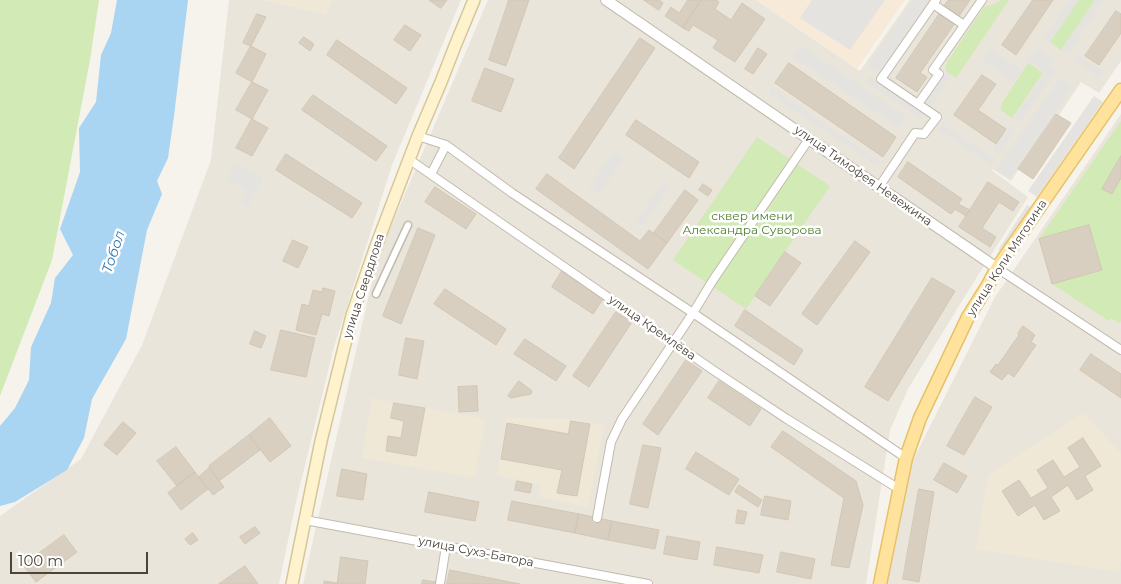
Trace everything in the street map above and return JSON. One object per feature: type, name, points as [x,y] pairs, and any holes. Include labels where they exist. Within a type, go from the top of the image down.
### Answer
[{"type":"main road","name":"улица Свердлова","points":[[292,584],[321,441],[352,315],[418,136],[474,0]]},
{"type":"main road","name":"улица Коли Мяготина","points":[[880,584],[898,489],[906,458],[920,418],[940,374],[968,317],[997,268],[1121,90]]},
{"type":"street","name":"улица Тимофея Невежина","points":[[606,0],[997,268],[1121,350]]},
{"type":"street","points":[[918,104],[939,74],[932,70],[982,0]]},
{"type":"street","points":[[878,186],[915,133],[924,134],[936,117],[881,79],[934,2],[964,26]]},
{"type":"street","points":[[418,136],[446,145],[512,193],[906,458]]},
{"type":"street","points":[[597,518],[611,442],[622,419],[713,280],[809,139]]},
{"type":"street","points":[[431,174],[446,145]]},
{"type":"street","name":"улица Кремлёва","points":[[410,160],[787,419],[898,489]]},
{"type":"street","points":[[376,294],[408,225]]},
{"type":"street","name":"улица Сухэ-Батора","points":[[305,520],[648,584]]},
{"type":"street","points":[[440,584],[446,546]]},
{"type":"shaded area","points":[[229,0],[264,0],[325,14],[332,0],[461,0],[392,165],[334,347],[296,502],[279,584],[0,584],[0,516],[81,459],[142,345],[211,160]]},
{"type":"shaded area","points":[[264,0],[332,0],[325,14]]},
{"type":"shaded area","points":[[488,0],[756,0],[860,71],[910,0],[1121,0],[1121,61],[1099,93],[1081,82],[1059,115],[1056,113],[1011,181],[990,169],[1028,197],[908,389],[890,430],[866,584],[303,584],[377,259]]},
{"type":"shaded area","points":[[756,0],[905,0],[857,69]]},
{"type":"shaded area","points":[[812,0],[885,0],[850,50],[800,18]]},
{"type":"shaded area","points":[[913,0],[932,0],[881,74],[868,66]]},
{"type":"shaded area","points":[[1070,0],[1078,0],[1050,42],[1044,38]]},
{"type":"shaded area","points":[[1095,0],[1104,0],[1068,54],[1062,50]]},
{"type":"shaded area","points":[[801,46],[906,117],[899,128],[793,57]]},
{"type":"shaded area","points":[[1037,48],[1054,60],[1050,66],[1056,71],[1020,122],[1014,118],[1046,72],[1028,60]]},
{"type":"shaded area","points":[[991,49],[1022,70],[1014,82],[983,61]]},
{"type":"shaded area","points":[[1079,55],[1102,71],[1098,77],[1075,61]]},
{"type":"shaded area","points":[[945,72],[951,76],[930,107],[924,103]]},
{"type":"shaded area","points":[[870,76],[925,113],[921,119],[866,82]]},
{"type":"shaded area","points":[[1060,78],[1073,87],[1010,178],[997,169]]},
{"type":"shaded area","points":[[772,88],[879,161],[876,165],[768,93]]},
{"type":"shaded area","points":[[1094,96],[1103,102],[1037,197],[1028,191]]},
{"type":"shaded area","points":[[1121,114],[1121,584],[886,584],[905,476],[995,297]]},
{"type":"shaded area","points":[[943,124],[995,159],[991,165],[939,130]]},
{"type":"shaded area","points":[[1008,127],[1014,131],[999,154],[993,150]]},
{"type":"shaded area","points":[[615,151],[625,159],[599,193],[589,186]]},
{"type":"shaded area","points":[[236,164],[263,178],[248,207],[241,203],[247,190],[227,180]]},
{"type":"shaded area","points":[[663,183],[669,187],[643,225],[636,221]]},
{"type":"shaded area","points":[[1027,205],[1033,209],[1003,253],[998,250]]},
{"type":"shaded area","points":[[372,398],[485,419],[475,478],[362,458]]},
{"type":"shaded area","points":[[1083,413],[1121,453],[1121,561],[1118,572],[976,549],[988,475]]},
{"type":"shaded area","points":[[507,418],[570,419],[604,426],[588,507],[539,497],[541,485],[497,475]]},
{"type":"green space","points":[[0,0],[99,0],[90,60],[52,260],[0,396]]},
{"type":"green space","points":[[1001,0],[1009,0],[956,78],[947,72],[945,67],[947,62],[984,7],[993,5]]},
{"type":"green space","points":[[1079,0],[1095,0],[1061,50],[1050,42]]},
{"type":"green space","points":[[1028,63],[1043,73],[1012,118],[1001,110],[1001,105]]},
{"type":"green space","points":[[1121,121],[1121,321],[1119,323],[1111,318],[1109,321],[1052,284],[1039,239]]},
{"type":"green space","name":"сквер имени Александра Суворова","points":[[757,137],[830,186],[746,309],[673,260]]},
{"type":"water","name":"Тобол","points":[[117,0],[188,0],[168,158],[157,181],[162,194],[147,230],[126,339],[92,399],[84,438],[67,470],[15,502],[0,506],[0,426],[15,408],[29,380],[31,347],[51,303],[55,278],[73,255],[60,229],[80,172],[79,128],[96,102],[101,55],[111,33]]},
{"type":"building","points":[[429,0],[447,0],[441,8]]},
{"type":"building","points":[[509,0],[529,0],[506,66],[489,60]]},
{"type":"building","points":[[644,0],[659,0],[663,3],[659,10]]},
{"type":"building","points":[[688,0],[701,0],[683,28],[665,16],[671,7],[679,13]]},
{"type":"building","points":[[701,0],[716,0],[719,2],[715,9],[731,20],[742,3],[765,19],[735,62],[713,48],[718,40],[693,25],[689,31],[683,28]]},
{"type":"building","points":[[949,0],[970,0],[959,16],[944,6]]},
{"type":"building","points":[[1033,0],[1053,0],[1016,55],[1002,45]]},
{"type":"building","points":[[1116,11],[1121,14],[1121,33],[1099,65],[1085,56]]},
{"type":"building","points":[[940,13],[955,23],[920,73],[927,77],[917,92],[896,78]]},
{"type":"building","points":[[257,14],[266,17],[251,46],[243,43]]},
{"type":"building","points":[[405,25],[421,35],[410,51],[394,40]]},
{"type":"building","points":[[304,37],[314,44],[310,51],[299,43]]},
{"type":"building","points":[[640,38],[655,48],[574,169],[559,158]]},
{"type":"building","points":[[337,40],[407,88],[396,104],[327,55]]},
{"type":"building","points":[[251,46],[266,54],[252,82],[236,73]]},
{"type":"building","points":[[758,48],[767,54],[753,74],[745,69]]},
{"type":"building","points":[[789,63],[896,137],[883,157],[775,83]]},
{"type":"building","points":[[485,68],[514,79],[501,112],[472,101]]},
{"type":"building","points":[[982,75],[996,84],[978,110],[1006,129],[996,144],[954,115]]},
{"type":"building","points":[[252,82],[268,90],[252,119],[236,110]]},
{"type":"building","points":[[313,95],[387,146],[376,161],[302,110]]},
{"type":"building","points":[[1056,114],[1071,123],[1033,179],[1018,169]]},
{"type":"building","points":[[252,119],[268,128],[252,156],[236,148]]},
{"type":"building","points":[[636,120],[699,162],[689,178],[626,135]]},
{"type":"building","points":[[286,154],[362,203],[352,218],[276,170]]},
{"type":"building","points":[[1121,156],[1121,178],[1112,194],[1102,189]]},
{"type":"building","points":[[908,162],[962,199],[958,204],[970,210],[966,216],[955,209],[951,214],[898,177]]},
{"type":"building","points":[[547,174],[640,241],[649,230],[667,243],[648,269],[536,189]]},
{"type":"building","points":[[988,182],[1019,202],[1013,211],[999,202],[982,228],[996,237],[990,247],[959,227]]},
{"type":"building","points":[[703,184],[712,190],[708,196],[699,190]]},
{"type":"building","points":[[435,187],[476,214],[466,229],[425,202]]},
{"type":"building","points":[[685,190],[698,200],[667,243],[654,233]]},
{"type":"building","points":[[1089,225],[1102,270],[1052,284],[1039,239]]},
{"type":"building","points":[[418,228],[435,235],[401,324],[383,316]]},
{"type":"building","points":[[293,240],[308,247],[298,268],[283,261]]},
{"type":"building","points":[[855,241],[870,252],[817,325],[802,314]]},
{"type":"building","points":[[785,252],[801,263],[770,306],[755,296]]},
{"type":"building","points":[[562,271],[603,299],[593,314],[552,287]]},
{"type":"building","points":[[932,278],[955,291],[888,401],[865,387]]},
{"type":"building","points":[[323,288],[335,291],[329,316],[322,314],[316,335],[296,330],[302,304],[309,306],[313,290],[322,292]]},
{"type":"building","points":[[445,289],[506,329],[496,345],[434,304]]},
{"type":"building","points":[[745,310],[803,350],[794,365],[735,326]]},
{"type":"building","points":[[616,312],[632,322],[589,387],[573,376]]},
{"type":"building","points":[[1023,326],[1035,335],[1031,342],[1036,345],[1014,377],[1008,373],[1002,380],[990,372],[996,364],[998,365]]},
{"type":"building","points":[[281,330],[315,338],[306,377],[271,370]]},
{"type":"building","points":[[255,331],[266,336],[261,348],[250,344]]},
{"type":"building","points":[[406,338],[424,341],[417,379],[399,375]]},
{"type":"building","points":[[525,339],[566,366],[556,381],[514,354]]},
{"type":"building","points":[[1091,354],[1121,374],[1121,398],[1080,370]]},
{"type":"building","points":[[686,360],[702,371],[658,435],[643,424]]},
{"type":"building","points":[[519,381],[532,391],[531,394],[511,398],[508,396]]},
{"type":"building","points":[[719,381],[761,409],[750,426],[708,398]]},
{"type":"building","points":[[477,386],[478,411],[459,412],[458,387]]},
{"type":"building","points":[[975,397],[992,407],[964,455],[947,446]]},
{"type":"building","points":[[394,403],[425,408],[416,456],[386,451],[388,436],[401,438],[404,421],[391,418]]},
{"type":"building","points":[[270,418],[291,446],[270,462],[249,435]]},
{"type":"building","points":[[571,421],[590,424],[577,496],[557,493],[562,470],[501,459],[507,423],[568,434]]},
{"type":"building","points":[[123,422],[136,433],[117,455],[104,445]]},
{"type":"building","points":[[783,431],[856,481],[863,505],[849,568],[831,565],[844,498],[771,447]]},
{"type":"building","points":[[249,435],[260,450],[219,481],[209,466]]},
{"type":"building","points":[[1083,438],[1101,466],[1085,476],[1093,490],[1077,500],[1068,485],[1051,497],[1060,511],[1044,520],[1035,505],[1018,516],[1002,491],[1019,480],[1031,498],[1048,488],[1037,470],[1053,460],[1064,477],[1080,467],[1068,448]]},
{"type":"building","points":[[643,445],[661,448],[648,508],[630,504]]},
{"type":"building","points":[[176,447],[195,472],[177,486],[157,461]]},
{"type":"building","points":[[696,452],[739,479],[729,495],[686,469]]},
{"type":"building","points":[[944,463],[967,476],[957,493],[934,480]]},
{"type":"building","points":[[209,468],[224,487],[213,495],[199,477]]},
{"type":"building","points":[[342,469],[367,474],[363,500],[337,496]]},
{"type":"building","points":[[195,472],[208,489],[181,510],[168,493]]},
{"type":"building","points":[[517,481],[532,484],[530,493],[515,490]]},
{"type":"building","points":[[739,485],[762,500],[758,507],[735,492]]},
{"type":"building","points":[[919,489],[934,492],[919,582],[903,579]]},
{"type":"building","points":[[429,492],[479,502],[475,521],[425,512]]},
{"type":"building","points":[[765,496],[791,501],[788,520],[761,515]]},
{"type":"building","points":[[512,501],[579,514],[575,533],[508,520]]},
{"type":"building","points":[[738,510],[747,512],[744,524],[736,523]]},
{"type":"building","points":[[579,514],[612,521],[608,540],[575,533]]},
{"type":"building","points":[[612,521],[659,530],[655,549],[608,540]]},
{"type":"building","points":[[255,527],[260,533],[245,544],[240,537]]},
{"type":"building","points":[[193,533],[198,540],[190,545],[185,539]]},
{"type":"building","points":[[64,535],[77,552],[36,582],[23,565]]},
{"type":"building","points":[[667,536],[700,542],[697,560],[664,554]]},
{"type":"building","points":[[717,547],[763,555],[759,573],[714,565]]},
{"type":"building","points":[[781,552],[815,559],[811,579],[777,572]]},
{"type":"building","points":[[341,557],[368,561],[365,584],[324,584],[324,581],[337,583]]},
{"type":"building","points":[[245,566],[258,584],[219,584]]},
{"type":"building","points":[[450,570],[520,584],[447,584]]},
{"type":"building","points":[[423,580],[436,582],[436,584],[422,584]]}]
